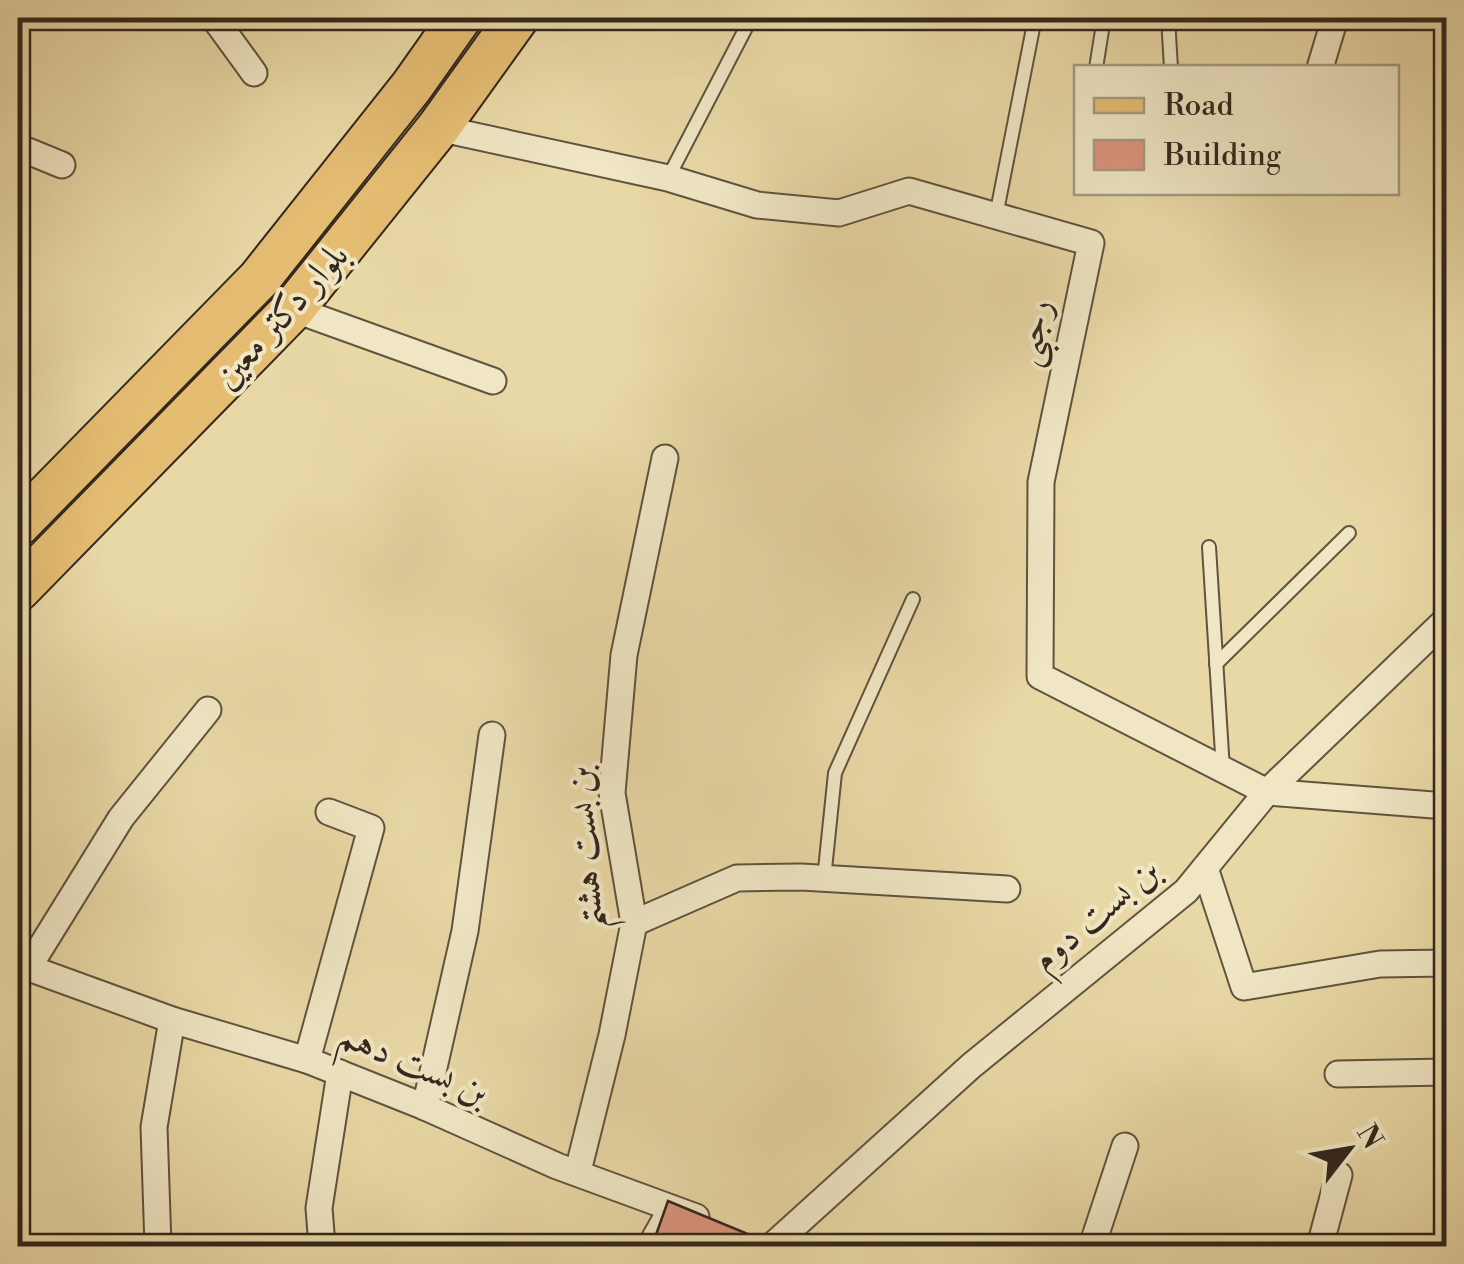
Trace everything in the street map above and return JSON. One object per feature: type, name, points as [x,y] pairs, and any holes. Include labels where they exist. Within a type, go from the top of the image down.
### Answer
[{"type":"main road","name":"بلوار دکتر معین","points":[[18,525],[259,279],[412,86],[460,18]]},
{"type":"main road","name":"بلوار دکتر معین","points":[[18,590],[293,309],[438,128],[516,18]]},
{"type":"street","points":[[214,18],[254,73]]},
{"type":"street","points":[[1321,65],[1335,18]]},
{"type":"street","name":"رجبی","points":[[438,128],[668,178],[757,205],[839,214],[909,191],[1091,243],[1041,482],[1040,676],[1267,792],[1446,806]]},
{"type":"street","points":[[18,146],[62,165]]},
{"type":"street","points":[[293,309],[493,382]]},
{"type":"street","name":"بن بست هشتم","points":[[578,1171],[612,1035],[634,923],[612,793],[624,655],[665,458]]},
{"type":"street","name":"بن بست دوم","points":[[770,1245],[971,1066],[1186,891],[1267,792],[1446,620]]},
{"type":"street","points":[[23,966],[122,818],[208,710]]},
{"type":"street","points":[[425,1107],[466,931],[492,735]]},
{"type":"street","points":[[307,1060],[371,828],[329,812]]},
{"type":"street","points":[[1205,868],[1244,988],[1380,964],[1446,963]]},
{"type":"street","points":[[634,923],[737,878],[824,878],[1007,889]]},
{"type":"street","name":"بن بست دهم","points":[[23,966],[172,1020],[307,1060],[557,1166],[720,1225]]},
{"type":"street","points":[[158,1246],[154,1126],[172,1020]]},
{"type":"street","points":[[1338,1074],[1446,1072]]},
{"type":"street","points":[[322,1246],[319,1208],[340,1073]]},
{"type":"street","points":[[1092,1246],[1125,1146]]},
{"type":"street","points":[[1320,1246],[1339,1175]]},
{"type":"lane","points":[[668,178],[751,18]]},
{"type":"lane","points":[[996,216],[1035,18]]},
{"type":"lane","points":[[1096,65],[1104,18]]},
{"type":"lane","points":[[1168,18],[1172,65]]},
{"type":"lane","points":[[1216,664],[1349,533]]},
{"type":"lane","points":[[1209,547],[1224,770]]},
{"type":"lane","points":[[824,878],[836,773],[913,599]]},
{"type":"lane","points":[[643,1246],[666,1206]]},
{"type":"building","points":[[668,1201],[755,1237],[747,1246],[652,1246]]}]
